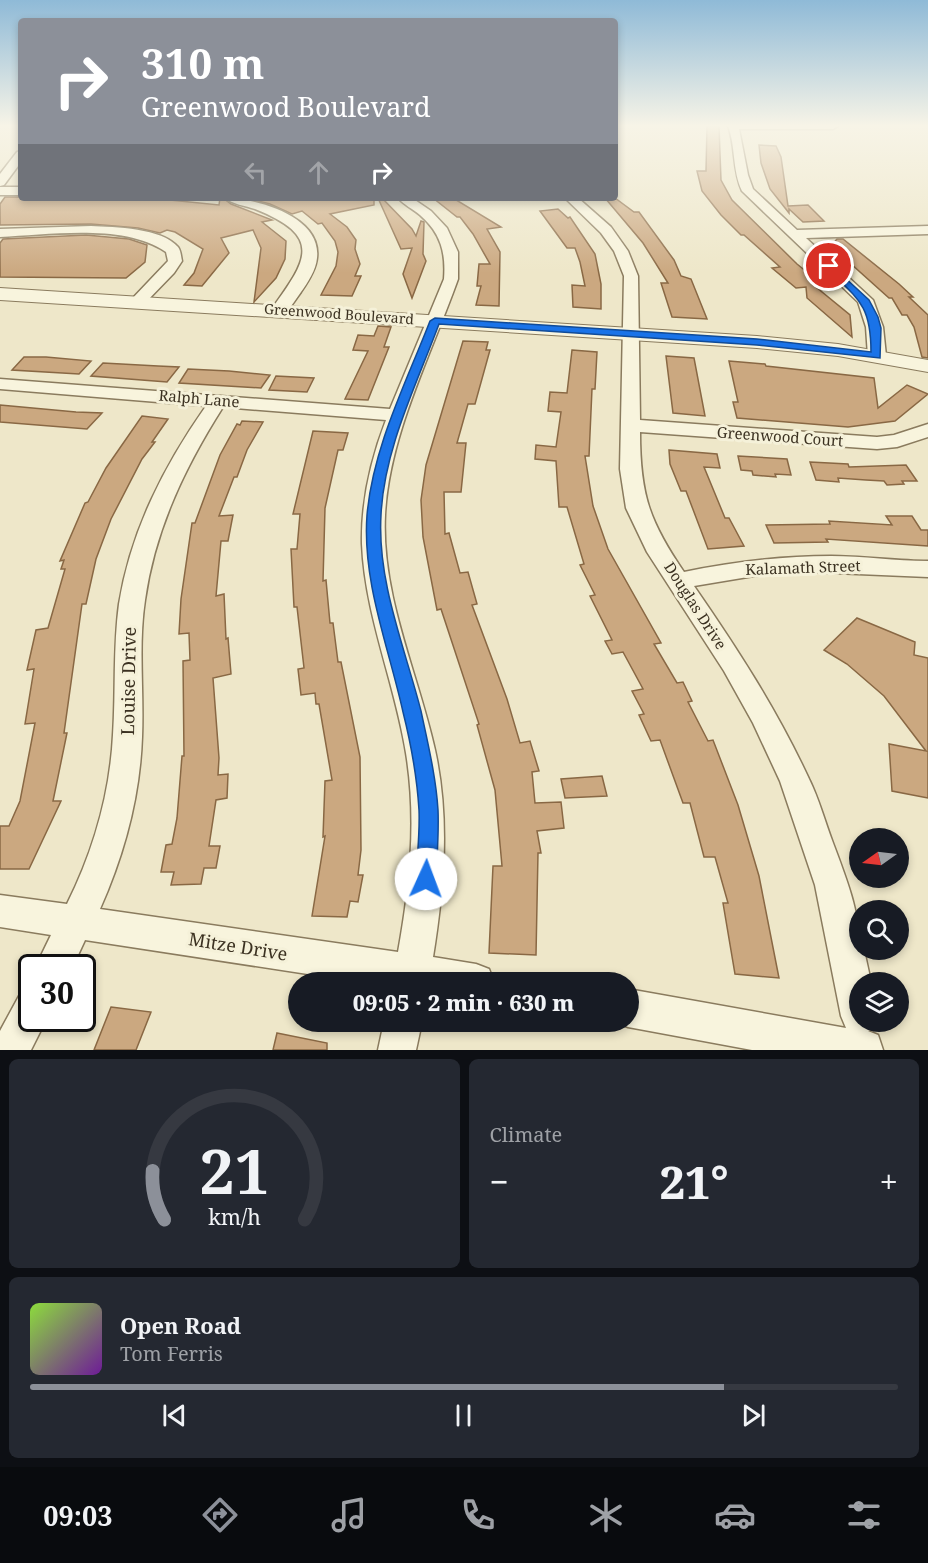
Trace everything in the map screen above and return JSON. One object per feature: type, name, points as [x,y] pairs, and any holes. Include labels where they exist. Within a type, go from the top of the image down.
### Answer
[{"type":"street","points":[[742,175],[746,188],[760,205],[865,300],[876,328],[876,356]]},
{"type":"street","points":[[0,191],[18,191]]},
{"type":"street","points":[[242,201],[282,216],[301,231],[309,243],[311,253],[306,270],[279,310]]},
{"type":"street","points":[[408,201],[435,221],[450,246],[453,256],[451,279],[399,415],[379,478],[374,535],[382,596],[412,712],[427,793],[426,879],[412,972]]},
{"type":"street","name":"Douglas Drive","points":[[575,201],[593,215],[606,230],[625,260],[631,285],[629,425],[632,489],[637,508],[678,581],[734,665],[766,721],[795,781],[832,885],[851,972]]},
{"type":"street","points":[[793,234],[928,230]]},
{"type":"street","points":[[0,233],[117,232],[143,234],[160,240],[173,250],[175,261],[138,301]]},
{"type":"street","name":"Greenwood Boulevard","points":[[0,294],[279,310],[806,346],[928,366]]},
{"type":"street","name":"Ralph Lane","points":[[0,384],[399,415]]},
{"type":"street","name":"Louise Drive","points":[[60,954],[76,922],[113,828],[127,749],[128,638],[131,607],[150,525],[172,474],[218,401]]},
{"type":"street","name":"Greenwood Court","points":[[629,425],[877,443],[897,441],[928,430]]},
{"type":"street","name":"Kalamath Street","points":[[678,581],[724,571],[782,565],[831,564],[928,569]]},
{"type":"street","name":"Mitze Drive","points":[[0,911],[375,972]]},
{"type":"street","points":[[639,1010],[864,1050],[862,1032]]},
{"type":"street","points":[[11,1050],[20,1032]]},
{"type":"street","points":[[397,1050],[400,1032]]},
{"type":"building","points":[[698,175],[721,175],[721,180],[732,200],[797,264],[824,286],[816,287],[850,315],[852,337],[807,298],[806,287],[796,288],[772,268],[780,267],[744,235],[741,235],[702,191]]},
{"type":"building","points":[[765,175],[784,175],[788,206],[808,205],[824,221],[803,222],[789,209],[789,213],[770,189]]},
{"type":"building","points":[[5,197],[18,197],[18,201],[180,201],[219,205],[220,201],[227,201],[272,220],[262,222],[286,241],[285,259],[276,278],[254,302],[261,248],[253,230],[221,238],[229,253],[202,286],[184,285],[194,273],[203,249],[175,232],[167,230],[160,233],[138,228],[91,224],[0,225],[0,204]]},
{"type":"building","points":[[618,200],[634,212],[639,212],[674,260],[681,276],[691,279],[707,319],[672,317],[661,283],[668,283],[643,243],[608,201]]},
{"type":"building","points":[[258,201],[374,201],[374,205],[330,214],[347,227],[356,240],[355,249],[360,264],[355,276],[361,276],[352,296],[321,295],[336,266],[338,252],[335,241],[322,223],[318,224],[302,211],[292,214]]},
{"type":"building","points":[[379,201],[385,201],[416,236],[421,221],[424,222],[423,254],[426,261],[412,298],[403,274],[412,248],[401,249]]},
{"type":"building","points":[[437,201],[458,201],[501,227],[487,229],[500,252],[499,306],[476,305],[481,286],[477,286],[479,264],[490,264],[473,234],[460,217]]},
{"type":"building","points":[[558,209],[568,218],[570,217],[595,254],[601,284],[601,309],[573,307],[572,285],[585,286],[580,262],[575,248],[567,248],[540,211]]},
{"type":"building","points":[[86,235],[129,239],[147,245],[145,262],[126,278],[0,277],[0,243],[3,239]]},
{"type":"building","points":[[837,239],[843,239],[899,284],[928,315],[928,358],[922,357],[914,327],[907,315],[902,315],[892,298],[889,298],[831,246]]},
{"type":"building","points":[[378,326],[391,327],[384,347],[389,347],[368,400],[345,399],[368,351],[353,350],[358,335],[374,336]]},
{"type":"building","points":[[463,341],[488,342],[486,350],[490,350],[475,404],[468,404],[457,443],[466,443],[461,492],[444,492],[445,534],[449,533],[460,573],[468,572],[477,604],[472,605],[507,699],[520,743],[530,741],[539,771],[532,772],[535,803],[561,802],[564,828],[537,831],[541,853],[538,853],[536,955],[489,953],[493,866],[502,866],[495,790],[477,725],[479,724],[441,609],[437,610],[423,537],[421,500],[426,465]]},
{"type":"building","points":[[572,350],[597,352],[595,389],[592,389],[589,456],[585,456],[593,506],[608,549],[661,643],[654,644],[677,683],[683,682],[692,701],[688,702],[708,741],[713,740],[738,805],[759,876],[779,978],[735,974],[723,903],[728,903],[715,857],[704,857],[690,803],[683,803],[660,740],[651,741],[639,715],[644,714],[632,691],[643,689],[623,652],[612,654],[605,641],[612,640],[590,596],[595,595],[580,565],[584,564],[567,507],[559,507],[556,461],[535,459],[536,445],[556,447],[561,412],[548,411],[550,392],[567,393]]},
{"type":"building","points":[[666,356],[694,358],[705,416],[673,413]]},
{"type":"building","points":[[24,357],[91,361],[79,374],[12,370]]},
{"type":"building","points":[[729,361],[874,378],[878,408],[907,385],[928,394],[895,421],[848,427],[737,418],[733,402],[738,402]]},
{"type":"building","points":[[103,363],[179,367],[167,382],[91,376]]},
{"type":"building","points":[[188,369],[270,375],[261,388],[179,383]]},
{"type":"building","points":[[276,376],[314,378],[307,392],[269,390]]},
{"type":"building","points":[[0,405],[102,413],[87,429],[0,422]]},
{"type":"building","points":[[142,416],[168,419],[142,459],[111,519],[96,559],[86,604],[82,604],[64,733],[67,733],[53,801],[61,801],[29,869],[0,869],[0,826],[9,826],[20,801],[35,723],[25,724],[34,669],[27,670],[36,630],[48,628],[65,569],[61,569],[64,560],[60,561],[85,503],[88,502],[106,468]]},
{"type":"building","points":[[242,421],[263,422],[247,450],[237,477],[234,477],[219,516],[233,515],[228,541],[221,541],[216,596],[224,594],[226,639],[228,638],[231,674],[213,678],[219,758],[218,775],[228,774],[227,798],[216,800],[209,846],[220,846],[216,868],[204,868],[201,884],[171,885],[174,872],[161,872],[166,845],[172,844],[177,818],[182,756],[184,756],[183,661],[190,660],[189,633],[179,634],[181,599],[192,523],[195,523],[220,455],[237,424],[240,425]]},
{"type":"building","points":[[313,431],[348,433],[343,450],[338,450],[325,508],[323,581],[326,580],[330,623],[333,623],[338,662],[341,662],[360,757],[361,850],[358,875],[363,875],[358,902],[350,901],[347,917],[312,916],[325,836],[323,837],[325,781],[332,780],[319,704],[316,704],[315,693],[301,695],[298,669],[304,668],[297,607],[294,607],[291,549],[297,549],[300,514],[293,514]]},
{"type":"building","points":[[669,450],[717,454],[720,468],[704,467],[725,518],[729,518],[744,546],[708,549],[686,491],[681,491],[670,464]]},
{"type":"building","points":[[738,456],[787,459],[791,475],[775,474],[776,477],[753,475],[752,471],[741,470]]},
{"type":"building","points":[[810,462],[848,464],[849,467],[906,465],[917,481],[902,481],[904,484],[887,485],[884,481],[838,478],[839,482],[816,480]]},
{"type":"building","points":[[886,516],[912,516],[921,530],[928,530],[928,546],[826,539],[828,542],[774,543],[766,525],[830,524],[829,521],[892,525]]},
{"type":"building","points":[[857,618],[915,642],[914,655],[928,658],[928,798],[892,791],[889,744],[926,751],[884,696],[847,664],[824,650]]},
{"type":"building","points":[[602,776],[607,796],[565,798],[561,779]]},
{"type":"building","points":[[111,1007],[151,1012],[136,1050],[94,1050]]},
{"type":"building","points":[[277,1033],[327,1043],[327,1050],[273,1050]]},
{"type":"route","points":[[426,879],[429,813],[426,783],[412,712],[382,596],[376,563],[374,517],[379,478],[387,447],[435,321],[757,342],[876,356],[876,328],[865,300],[829,266]]}]
